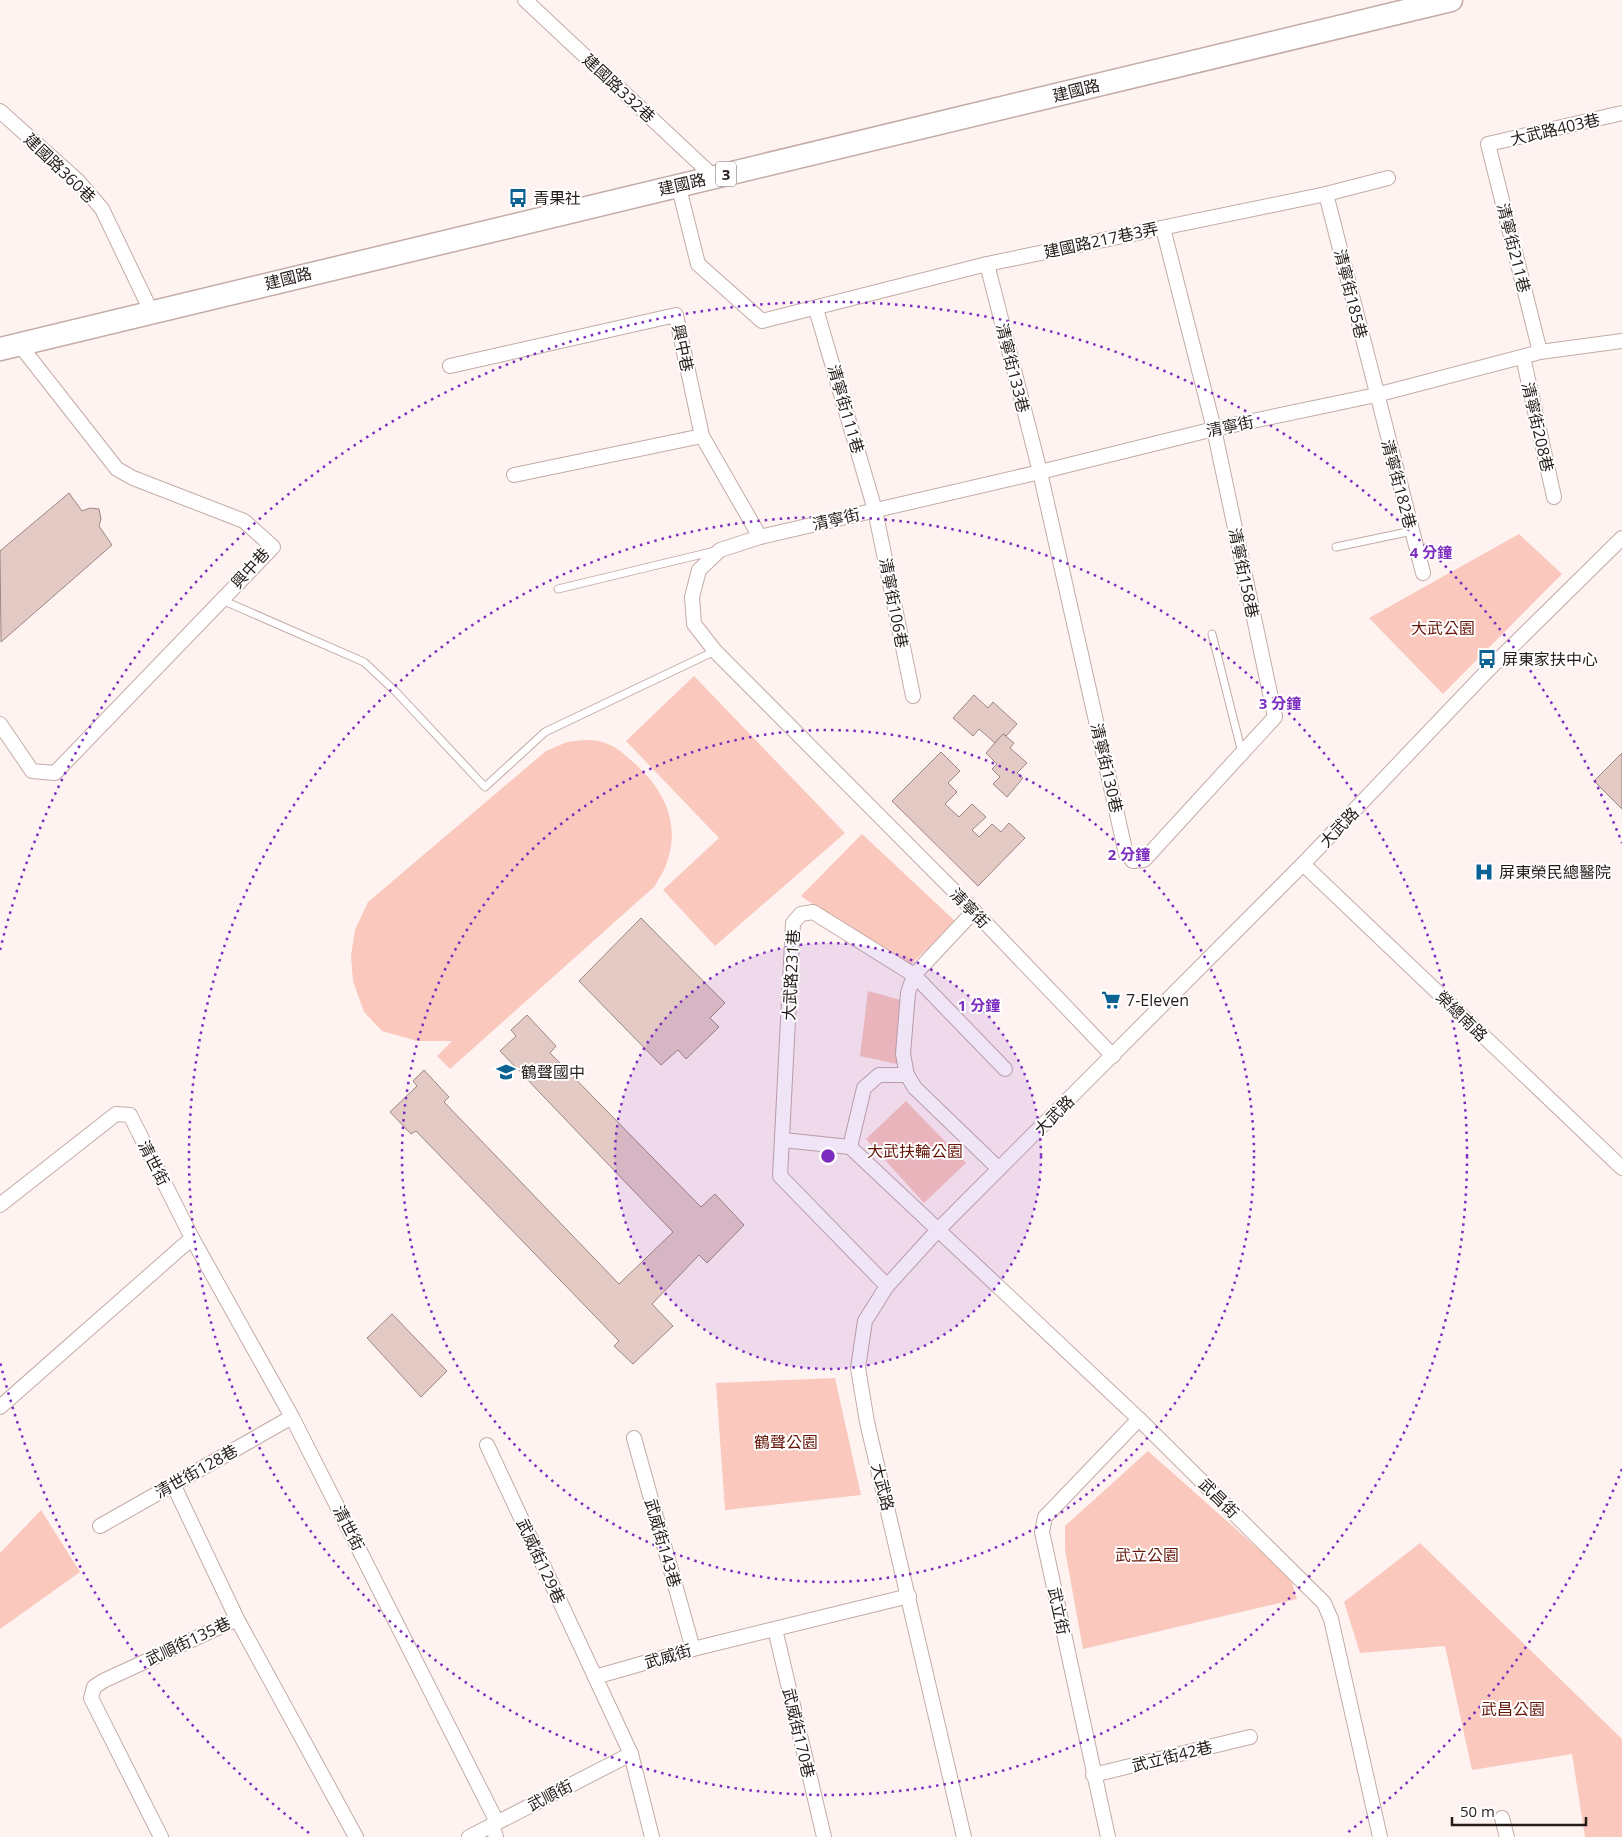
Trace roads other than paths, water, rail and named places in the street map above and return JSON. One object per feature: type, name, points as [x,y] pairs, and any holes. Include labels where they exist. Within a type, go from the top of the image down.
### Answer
[{"type":"main road","name":"建國路","points":[[10,346],[678,184],[714,177],[1452,0]]},
{"type":"street","name":"建國路332巷","points":[[525,0],[714,177]]},
{"type":"street","name":"建國路360巷","points":[[0,111],[78,181],[102,209],[151,311]]},
{"type":"street","name":"大武路403巷","points":[[1488,144],[1622,114]]},
{"type":"street","name":"清寧街211巷","points":[[1488,144],[1540,352]]},
{"type":"street","name":"建國路217巷3弄","points":[[678,184],[698,264],[762,321],[816,309],[987,264],[1326,194],[1388,178]]},
{"type":"street","name":"清寧街185巷","points":[[1326,194],[1376,395]]},
{"type":"street","name":"清寧街158巷","points":[[1163,228],[1214,429],[1275,717]]},
{"type":"street","name":"清寧街133巷","points":[[987,264],[1040,472]]},
{"type":"street","name":"清寧街111巷","points":[[816,309],[875,510]]},
{"type":"street","name":"興中巷","points":[[450,366],[676,315],[702,436],[760,537]]},
{"type":"street","name":"清寧街","points":[[1113,1056],[974,911],[715,651],[694,624],[692,597],[699,570],[720,550],[760,537],[1040,472],[1214,429],[1376,395],[1540,352],[1622,340]]},
{"type":"street","name":"興中巷","points":[[0,724],[32,770],[55,773],[273,547],[244,520],[133,478],[117,469],[10,346]]},
{"type":"street","name":"清寧街208巷","points":[[1522,357],[1554,497]]},
{"type":"street","name":"清寧街182巷","points":[[1376,395],[1423,573]]},
{"type":"street","points":[[514,476],[702,436]]},
{"type":"street","name":"清寧街130巷","points":[[1040,472],[1126,854],[1133,861],[1144,860],[1152,854],[1275,717]]},
{"type":"street","name":"清寧街106巷","points":[[875,510],[913,696]]},
{"type":"street","name":"大武路","points":[[964,1837],[867,1422],[858,1368],[865,1322],[887,1286],[937,1231],[1303,864],[1488,670],[1622,538]]},
{"type":"street","name":"榮總南路","points":[[1303,864],[1622,1168]]},
{"type":"street","points":[[974,911],[914,975],[908,993],[903,1054],[907,1075],[914,1088],[999,1169]]},
{"type":"street","name":"大武路231巷","points":[[887,1286],[780,1176],[793,923],[801,914],[813,912],[914,975],[1005,1069]]},
{"type":"street","points":[[850,1147],[864,1088],[879,1075],[907,1075]]},
{"type":"street","name":"清世街","points":[[0,1205],[116,1114],[130,1115],[192,1238],[292,1417],[495,1828]]},
{"type":"street","points":[[783,1140],[850,1147],[937,1231]]},
{"type":"street","name":"武昌街","points":[[937,1231],[1139,1419],[1324,1603],[1331,1619],[1380,1837]]},
{"type":"street","points":[[0,1407],[192,1238]]},
{"type":"street","name":"清世街128巷","points":[[100,1526],[292,1417]]},
{"type":"street","name":"武立街","points":[[1108,1837],[1093,1775],[1042,1532],[1045,1517],[1139,1419]]},
{"type":"street","name":"武威街143巷","points":[[634,1438],[693,1649]]},
{"type":"street","name":"武威街129巷","points":[[487,1446],[595,1676]]},
{"type":"street","points":[[173,1484],[237,1619]]},
{"type":"street","name":"武威街","points":[[595,1676],[693,1649],[909,1596]]},
{"type":"street","name":"武順街135巷","points":[[161,1837],[91,1698],[94,1687],[103,1680],[237,1619],[356,1837]]},
{"type":"street","name":"武威街170巷","points":[[775,1629],[824,1837]]},
{"type":"street","points":[[595,1676],[631,1754],[652,1837]]},
{"type":"street","name":"武立街42巷","points":[[1093,1775],[1250,1737]]},
{"type":"street","name":"武順街","points":[[469,1837],[495,1828],[631,1754]]},
{"type":"street","points":[[1502,1818],[1507,1837]]},
{"type":"lane","points":[[1336,547],[1412,531]]},
{"type":"lane","points":[[558,589],[720,550]]},
{"type":"lane","points":[[221,600],[364,662],[396,692],[485,787],[545,732],[715,651]]},
{"type":"lane","points":[[1212,634],[1242,753]]},
{"type":"place","name":"青果社","points":[[518,198]]},
{"type":"place","name":"屏東家扶中心","points":[[1487,659]]},
{"type":"place","name":"屏東榮民總醫院","points":[[1484,872]]},
{"type":"place","name":"7-Eleven","points":[[1111,1000]]},
{"type":"place","name":"鶴聲國中","points":[[506,1072]]},
{"type":"park label","name":"大武公園","points":[[1443,628]]},
{"type":"park label","name":"大武扶輪公園","points":[[915,1151]]},
{"type":"park label","name":"鶴聲公園","points":[[786,1442]]},
{"type":"park label","name":"武立公園","points":[[1147,1555]]},
{"type":"park label","name":"武昌公園","points":[[1513,1709]]}]
